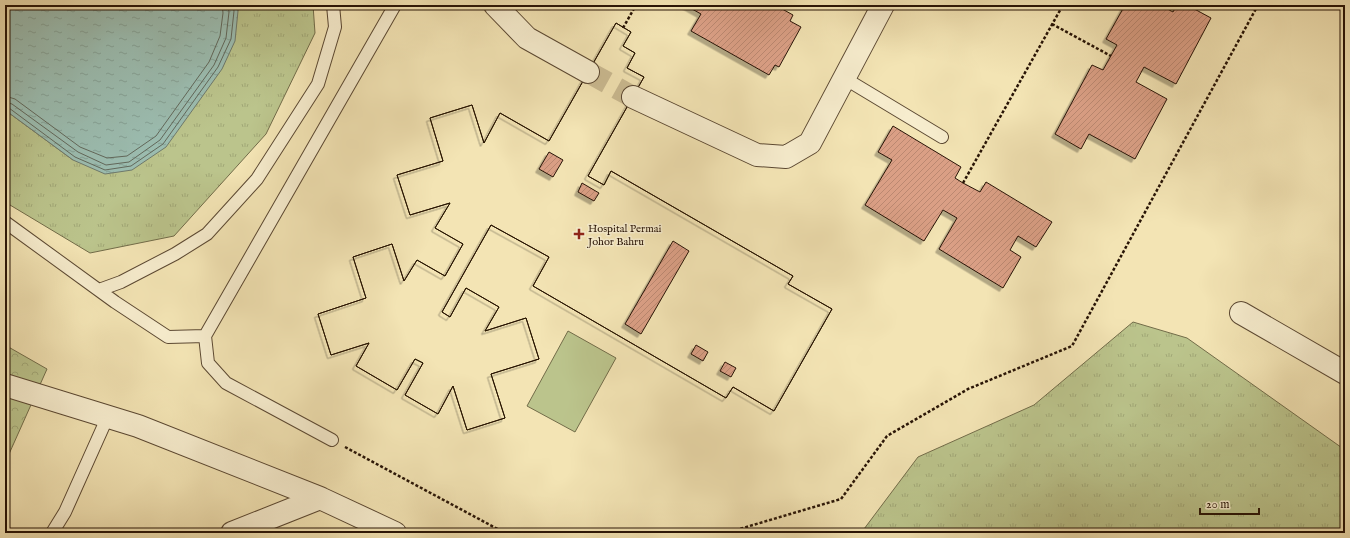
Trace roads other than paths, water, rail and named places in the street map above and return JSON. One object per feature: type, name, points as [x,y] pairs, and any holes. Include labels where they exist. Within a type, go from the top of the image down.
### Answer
[{"type":"street","points":[[495,5],[527,38],[588,72]]},
{"type":"street","points":[[633,97],[757,155],[786,157],[810,142],[884,5]]},
{"type":"street","points":[[1241,313],[1345,372]]},
{"type":"street","points":[[5,385],[138,426],[320,498],[395,533]]},
{"type":"street","points":[[232,533],[320,498]]},
{"type":"lane","points":[[99,290],[121,282],[207,234],[257,179],[318,84],[335,27],[333,5]]},
{"type":"lane","points":[[332,440],[226,383],[208,363],[205,336],[395,5]]},
{"type":"lane","points":[[844,78],[942,137]]},
{"type":"lane","points":[[5,222],[99,290],[168,337],[205,336]]},
{"type":"lane","points":[[52,533],[65,512],[108,416]]},
{"type":"water","points":[[5,5],[236,5],[238,11],[235,41],[222,69],[166,147],[132,170],[105,174],[73,160],[5,110]]},
{"type":"tunnel","points":[[588,72],[633,97]]},
{"type":"place","name":"Hospital Permai Johor Bahru","points":[[579,234]]}]
